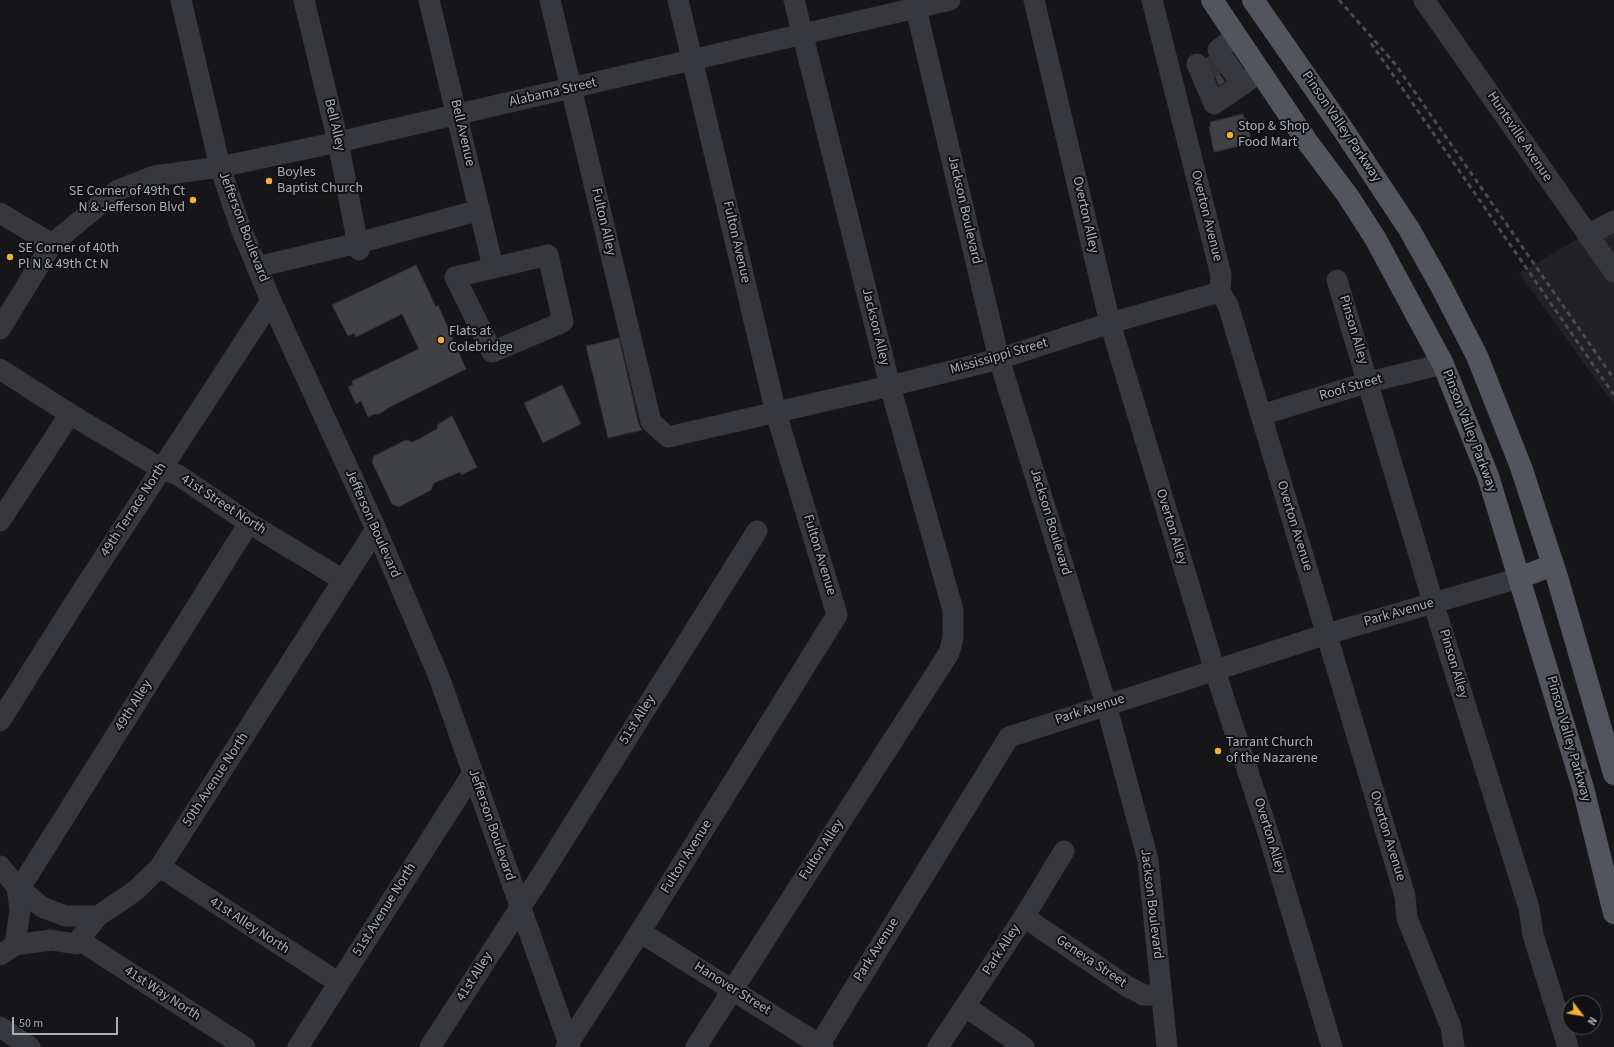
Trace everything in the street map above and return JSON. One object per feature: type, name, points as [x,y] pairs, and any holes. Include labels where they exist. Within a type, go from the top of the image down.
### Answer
[{"type":"main road","name":"Pinson Valley Parkway","points":[[1212,0],[1260,72],[1348,196],[1375,238],[1443,364],[1488,476],[1583,788],[1614,912]]},
{"type":"main road","name":"Pinson Valley Parkway","points":[[1253,0],[1382,187],[1441,286],[1483,370],[1521,467],[1553,565],[1614,774]]},
{"type":"main road","points":[[1519,578],[1553,565]]},
{"type":"street","name":"Jefferson Boulevard","points":[[181,0],[220,167],[240,226],[271,301],[376,530],[439,677],[568,1046]]},
{"type":"street","name":"Bell Alley","points":[[304,0],[338,142],[359,246]]},
{"type":"street","name":"Bell Avenue","points":[[429,0],[458,115],[493,267]]},
{"type":"street","name":"Fulton Alley","points":[[550,0],[651,422],[668,437]]},
{"type":"street","name":"Fulton Avenue","points":[[568,1046],[837,615],[776,413],[678,0]]},
{"type":"street","name":"Jackson Alley","points":[[794,0],[890,386],[953,610],[953,638],[948,653]]},
{"type":"street","name":"Alabama Street","points":[[0,329],[52,244],[116,191],[154,176],[220,167],[338,142],[692,61],[915,4],[950,0]]},
{"type":"street","name":"Overton Alley","points":[[1034,0],[1110,324],[1215,671],[1270,836],[1332,1047]]},
{"type":"street","name":"Overton Avenue","points":[[1152,0],[1221,275],[1220,292],[1228,305],[1327,634],[1405,896],[1407,918],[1451,1027],[1454,1047]]},
{"type":"street","name":"Huntsville Avenue","points":[[1424,0],[1614,272]]},
{"type":"street","name":"Jackson Boulevard","points":[[915,4],[999,359],[1106,704],[1148,860],[1167,1047]]},
{"type":"street","points":[[1168,65],[1197,64],[1236,36]]},
{"type":"street","points":[[1218,50],[1242,85]]},
{"type":"street","points":[[1197,64],[1214,104],[1260,72]]},
{"type":"street","points":[[257,267],[359,246],[480,210]]},
{"type":"street","points":[[0,213],[52,244]]},
{"type":"street","points":[[1587,235],[1614,220]]},
{"type":"street","points":[[548,256],[563,322],[492,352],[455,277],[493,267],[548,256]]},
{"type":"street","name":"Pinson Alley","points":[[1337,280],[1369,382],[1433,602],[1529,908],[1533,935],[1568,1047]]},
{"type":"street","name":"Mississippi Street","points":[[668,437],[776,413],[999,359],[1110,324],[1220,292]]},
{"type":"street","name":"49th Terrace North","points":[[0,721],[271,301]]},
{"type":"street","name":"Roof Street","points":[[1261,415],[1369,382],[1443,364]]},
{"type":"street","name":"41st Street North","points":[[0,368],[70,414],[162,469],[178,475],[250,523],[343,580]]},
{"type":"street","points":[[0,521],[70,414]]},
{"type":"street","name":"49th Alley","points":[[17,887],[29,873],[250,523]]},
{"type":"street","name":"50th Avenue North","points":[[79,940],[98,916],[134,890],[160,867],[376,530]]},
{"type":"street","name":"51st Alley","points":[[519,907],[757,531]]},
{"type":"street","name":"Park Avenue","points":[[820,1046],[1009,737],[1106,704],[1215,671],[1327,634],[1519,578]]},
{"type":"street","name":"Fulton Alley","points":[[696,1047],[948,653]]},
{"type":"street","name":"51st Avenue North","points":[[298,1047],[473,773]]},
{"type":"street","name":"Park Alley","points":[[938,1047],[966,1007],[1024,917],[1064,851]]},
{"type":"street","points":[[0,866],[17,887],[42,907],[65,916],[98,916]]},
{"type":"street","name":"41st Alley North","points":[[160,867],[338,983]]},
{"type":"street","points":[[7,950],[20,910],[17,887]]},
{"type":"street","name":"41st Alley","points":[[430,1047],[519,907]]},
{"type":"street","name":"Geneva Street","points":[[1024,917],[1128,987],[1144,995],[1162,995]]},
{"type":"street","name":"Hanover Street","points":[[640,932],[820,1046]]},
{"type":"street","points":[[7,950],[50,940],[76,944],[79,940]]},
{"type":"street","name":"41st Way North","points":[[79,940],[246,1047]]},
{"type":"street","points":[[966,1007],[1024,1047]]},
{"type":"street","points":[[0,1028],[30,1047]]},
{"type":"shaded area","points":[[1614,218],[1614,405],[1519,273]]},
{"type":"building","points":[[1212,63],[1225,82],[1219,86],[1210,64]]},
{"type":"building","name":"Stop & Shop Food Mart","points":[[1243,114],[1244,119],[1246,118],[1252,143],[1214,152],[1209,127],[1211,127],[1210,122]]},
{"type":"building","name":"Flats at Colebridge","points":[[416,265],[436,307],[438,305],[466,369],[377,415],[377,413],[368,417],[361,401],[356,404],[348,387],[353,385],[352,381],[419,349],[402,314],[356,337],[354,333],[348,336],[332,305]]},
{"type":"building","points":[[619,338],[639,425],[642,430],[608,438],[586,346]]},
{"type":"building","points":[[562,385],[581,424],[543,443],[524,403]]},
{"type":"building","points":[[452,416],[477,467],[461,475],[460,472],[434,483],[431,490],[399,507],[392,504],[372,462],[374,456],[406,440],[413,442],[421,438],[438,428],[437,425]]},
{"type":"tunnel","points":[[1203,60],[1226,96]]},
{"type":"railway","points":[[1339,0],[1396,65],[1614,379]]},
{"type":"railway","points":[[1371,43],[1614,395]]},
{"type":"place","name":"Stop & Shop Food Mart","points":[[1230,135]]},
{"type":"place","name":"Boyles Baptist Church","points":[[269,181]]},
{"type":"place","name":"SE Corner of 49th Ct N & Jefferson Blvd","points":[[193,200]]},
{"type":"place","name":"SE Corner of 40th Pl N & 49th Ct N","points":[[10,257]]},
{"type":"place","name":"Flats at Colebridge","points":[[441,340]]},
{"type":"place","name":"Tarrant Church of the Nazarene","points":[[1218,751]]}]
